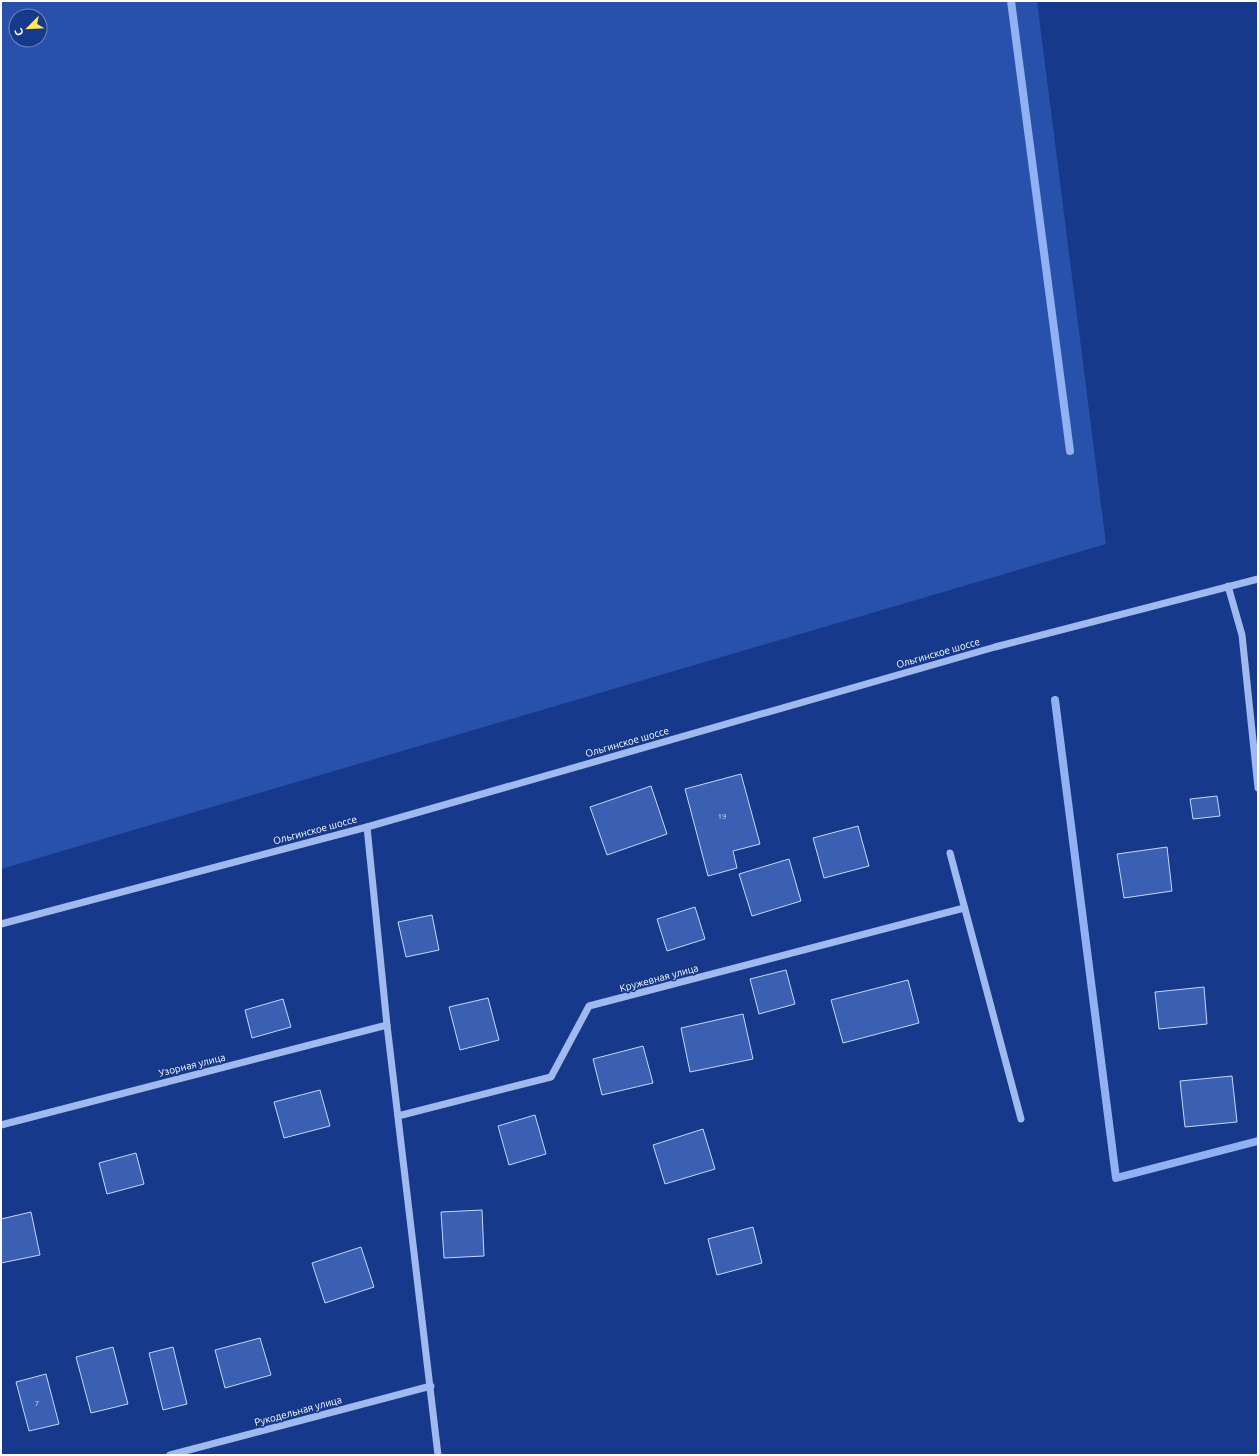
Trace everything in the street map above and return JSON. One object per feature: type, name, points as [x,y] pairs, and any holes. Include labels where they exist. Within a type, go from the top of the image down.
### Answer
[{"type":"street","name":"Ольгинское шоссе","points":[[1,924],[367,826],[995,647],[1258,579]]},
{"type":"street","points":[[1228,586],[1242,635],[1258,788]]},
{"type":"street","points":[[367,826],[387,1025],[438,1455]]},
{"type":"street","points":[[950,853],[1021,1119]]},
{"type":"street","name":"Кружевная улица","points":[[398,1116],[551,1076],[589,1006],[964,908]]},
{"type":"street","name":"Узорная улица","points":[[1,1125],[387,1025]]},
{"type":"street","name":"Рукодельная улица","points":[[170,1455],[431,1386]]},
{"type":"shaded area","points":[[1,1],[1037,1],[1106,544],[1,869]]},
{"type":"building","points":[[741,774],[760,844],[733,851],[737,868],[708,876],[685,789]]},
{"type":"building","points":[[651,786],[667,834],[607,855],[590,807]]},
{"type":"building","points":[[1217,796],[1220,816],[1193,819],[1190,799]]},
{"type":"building","points":[[858,826],[869,866],[824,878],[813,838]]},
{"type":"building","points":[[1167,847],[1172,891],[1124,898],[1117,854]]},
{"type":"building","points":[[789,859],[801,901],[752,916],[739,874]]},
{"type":"building","points":[[695,907],[705,939],[667,951],[657,919]]},
{"type":"building","points":[[432,915],[439,950],[406,957],[398,922]]},
{"type":"building","points":[[786,970],[795,1004],[759,1014],[750,979]]},
{"type":"building","points":[[908,980],[919,1023],[843,1043],[831,1000]]},
{"type":"building","points":[[1204,987],[1207,1024],[1159,1029],[1155,992]]},
{"type":"building","points":[[488,998],[499,1040],[460,1050],[449,1007]]},
{"type":"building","points":[[283,999],[291,1027],[252,1038],[245,1010]]},
{"type":"building","points":[[743,1014],[753,1059],[690,1072],[681,1028]]},
{"type":"building","points":[[643,1046],[653,1083],[602,1095],[593,1059]]},
{"type":"building","points":[[1232,1076],[1237,1122],[1185,1127],[1180,1081]]},
{"type":"building","points":[[320,1090],[330,1126],[284,1138],[274,1102]]},
{"type":"building","points":[[535,1115],[546,1154],[509,1165],[498,1126]]},
{"type":"building","points":[[703,1129],[715,1169],[665,1184],[653,1145]]},
{"type":"building","points":[[136,1153],[144,1184],[107,1194],[99,1163]]},
{"type":"building","points":[[482,1210],[484,1256],[444,1258],[441,1212]]},
{"type":"building","points":[[31,1212],[40,1255],[1,1263],[1,1219]]},
{"type":"building","points":[[753,1227],[762,1263],[717,1275],[708,1239]]},
{"type":"building","points":[[361,1247],[374,1287],[325,1303],[312,1263]]},
{"type":"building","points":[[260,1338],[271,1375],[225,1388],[215,1350]]},
{"type":"building","points":[[113,1347],[128,1404],[91,1413],[76,1357]]},
{"type":"building","points":[[173,1347],[187,1404],[163,1410],[149,1353]]},
{"type":"building","points":[[46,1374],[59,1424],[29,1431],[16,1382]]},
{"type":"waterway","points":[[1011,1],[1070,451]]},
{"type":"waterway","points":[[1055,700],[1116,1178],[1258,1141]]}]
